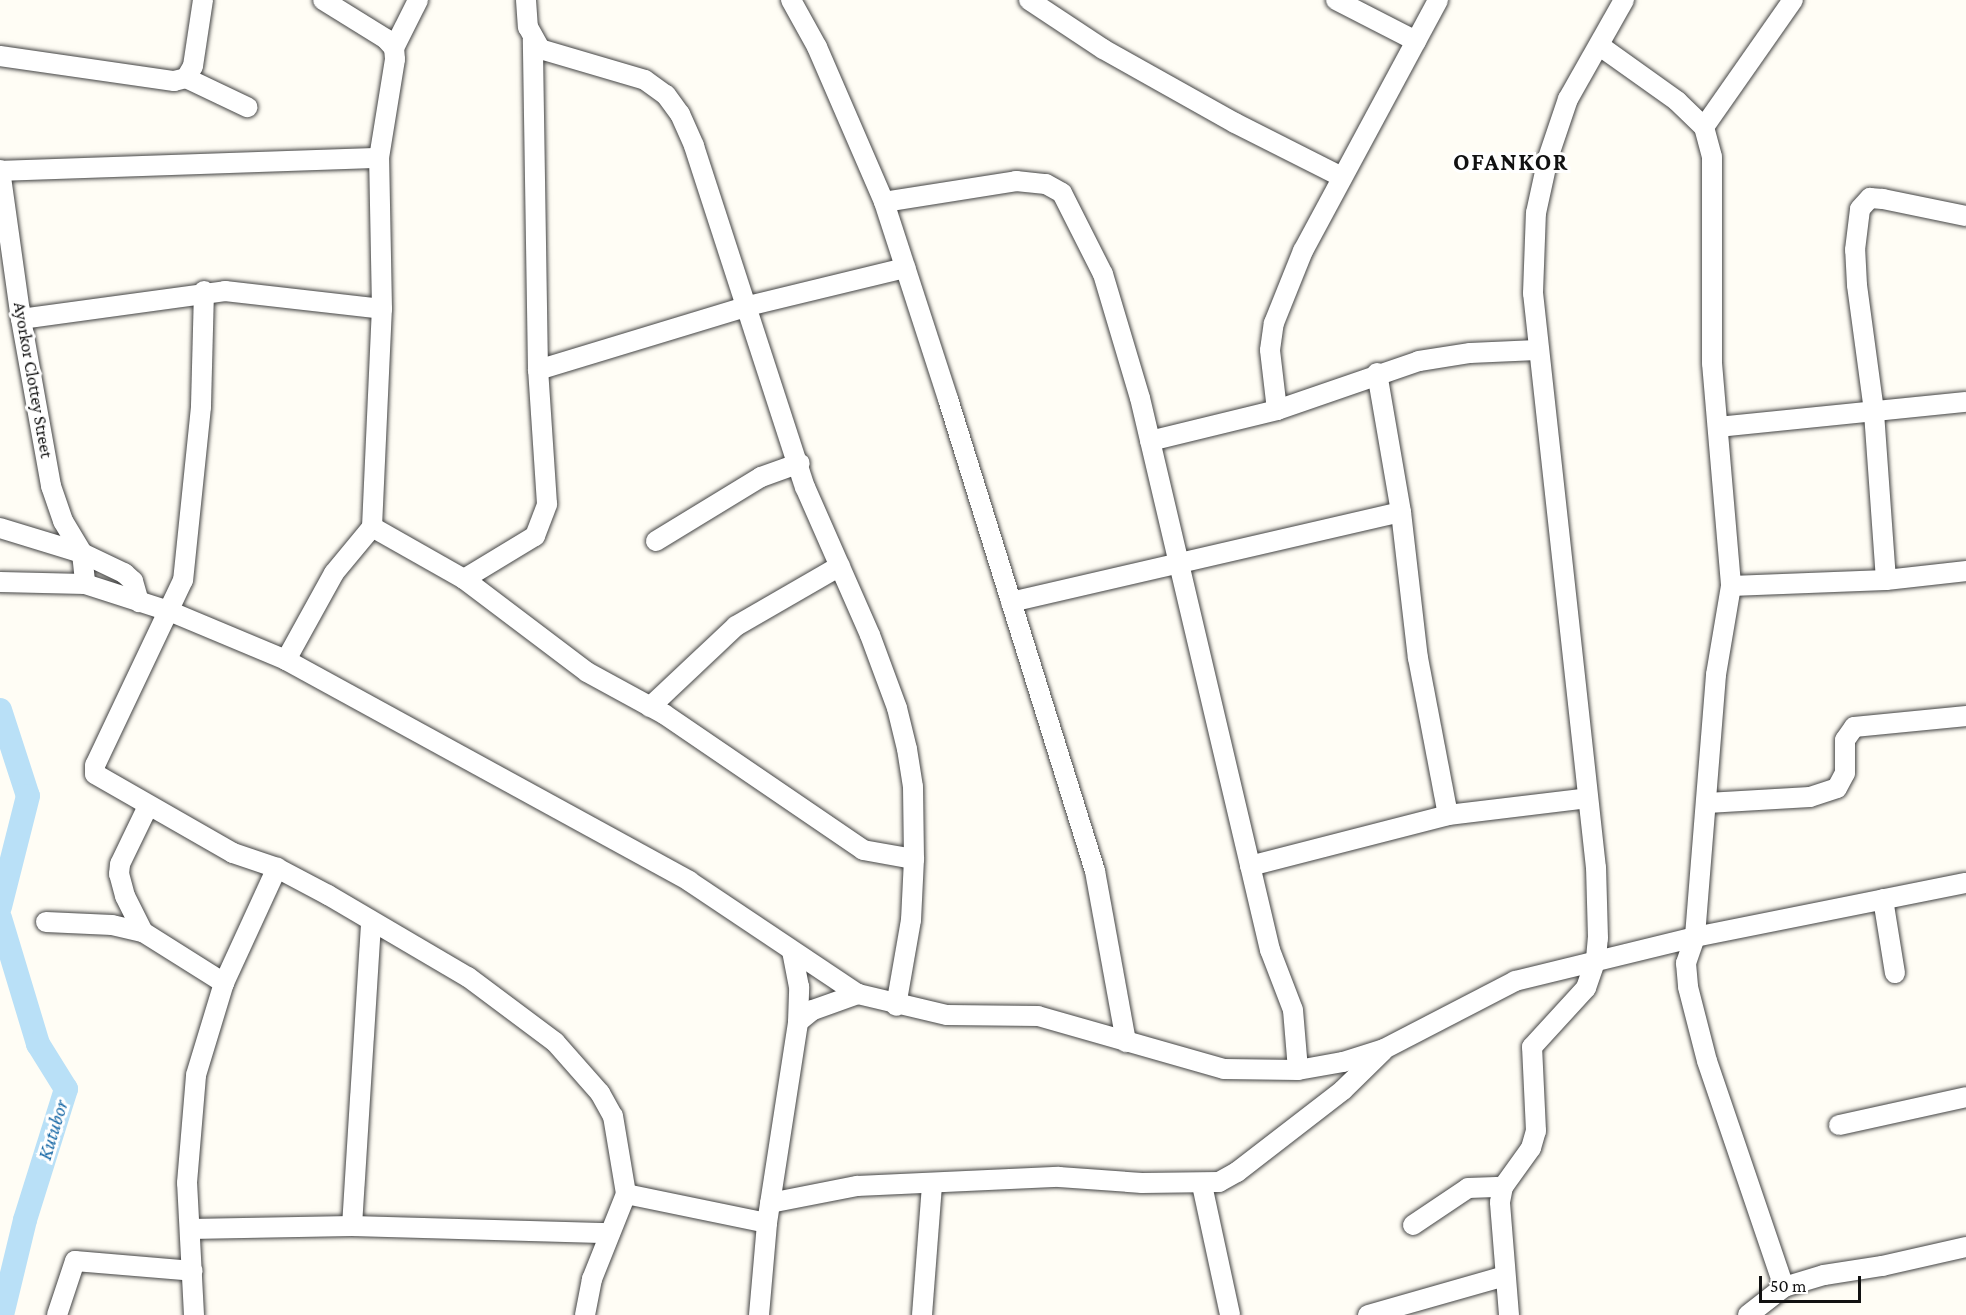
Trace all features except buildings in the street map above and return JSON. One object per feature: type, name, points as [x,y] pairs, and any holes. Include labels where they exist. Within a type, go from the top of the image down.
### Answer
[{"type":"street","points":[[186,78],[193,66],[203,0]]},
{"type":"street","points":[[323,0],[394,48]]},
{"type":"street","points":[[286,660],[334,573],[372,527],[382,309],[379,158],[394,48],[418,0]]},
{"type":"street","points":[[526,0],[525,14],[533,39],[540,50],[645,80],[666,95],[680,114],[694,146],[800,464],[805,487],[840,566],[897,708],[913,787],[914,859],[911,921],[896,1006]]},
{"type":"street","points":[[1029,0],[1103,49],[1235,123],[1342,177]]},
{"type":"street","points":[[1336,0],[1416,41]]},
{"type":"street","points":[[1277,410],[1270,350],[1274,323],[1303,251],[1438,0]]},
{"type":"street","points":[[1509,1315],[1500,1202],[1503,1187],[1531,1148],[1536,1131],[1532,1047],[1586,988],[1596,959],[1596,868],[1533,293],[1536,213],[1548,158],[1568,99],[1624,0]]},
{"type":"street","points":[[1704,127],[1793,0]]},
{"type":"street","points":[[796,2],[884,202],[1011,602],[1095,871],[1126,1042]]},
{"type":"street","points":[[464,579],[521,548],[535,536],[543,521],[547,489],[538,370],[533,39]]},
{"type":"street","points":[[1600,46],[1677,101],[1704,127],[1712,157],[1712,363],[1731,586],[1716,675],[1695,937],[1686,963],[1688,987],[1707,1061],[1784,1287]]},
{"type":"street","points":[[0,56],[174,81],[186,78],[247,107]]},
{"type":"street","points":[[0,170],[379,158]]},
{"type":"street","name":"Ayorkor Clottey Street","points":[[0,170],[21,319],[51,486],[63,521],[82,553],[85,584]]},
{"type":"street","points":[[884,202],[1016,181],[1046,184],[1062,193],[1103,274],[1123,332],[1150,441],[1270,950],[1293,1010],[1298,1070]]},
{"type":"street","points":[[1886,580],[1874,411],[1856,273],[1856,229],[1863,202],[1883,199],[1966,216]]},
{"type":"street","points":[[538,370],[748,306],[904,267]]},
{"type":"street","points":[[21,319],[204,291],[248,292],[382,309]]},
{"type":"street","points":[[204,291],[201,407],[183,580],[95,765],[95,774],[101,780],[233,853],[277,868],[468,978],[555,1042],[600,1093],[613,1116],[626,1194],[592,1279],[585,1315]]},
{"type":"street","points":[[1150,441],[1277,410],[1377,373],[1419,361],[1470,353],[1538,350]]},
{"type":"street","points":[[1377,373],[1401,512],[1418,658],[1448,815]]},
{"type":"street","points":[[1718,427],[1966,402]]},
{"type":"street","points":[[656,541],[761,477],[800,464]]},
{"type":"street","points":[[1011,602],[1401,512]]},
{"type":"street","points":[[372,527],[464,579],[587,672],[650,707],[863,850],[914,859]]},
{"type":"street","points":[[0,528],[82,553],[124,573],[133,581],[139,602]]},
{"type":"street","points":[[650,707],[736,626],[840,566]]},
{"type":"street","points":[[1731,586],[1886,580],[1966,571]]},
{"type":"street","points":[[0,582],[85,584],[169,611],[286,660],[689,881],[858,994],[896,1006],[947,1015],[1038,1017],[1224,1069],[1298,1070],[1384,1049],[1515,981],[1596,959],[1695,937],[1966,883]]},
{"type":"street","points":[[1707,803],[1810,796],[1837,788],[1845,773],[1845,740],[1854,727],[1966,716]]},
{"type":"street","points":[[1250,866],[1448,815],[1588,798]]},
{"type":"street","points":[[143,932],[125,896],[119,874],[120,864],[148,806]]},
{"type":"street","points":[[195,1315],[187,1184],[196,1076],[224,983],[277,868]]},
{"type":"street","points":[[1883,899],[1896,973]]},
{"type":"street","points":[[46,922],[112,925],[143,932],[224,983]]},
{"type":"street","points":[[352,1226],[371,922]]},
{"type":"street","points":[[759,1315],[767,1223],[798,1022],[799,987],[792,952]]},
{"type":"street","points":[[798,1022],[813,1010],[858,994]]},
{"type":"street","points":[[770,1203],[832,1188],[932,1185],[1059,1177],[1202,1185],[1237,1172],[1343,1090],[1384,1049]]},
{"type":"street","points":[[1839,1125],[1966,1097]]},
{"type":"street","points":[[922,1315],[932,1185]]},
{"type":"street","points":[[1202,1185],[1230,1315]]},
{"type":"street","points":[[1413,1225],[1468,1188],[1503,1187]]},
{"type":"street","points":[[626,1194],[767,1223]]},
{"type":"street","points":[[190,1229],[352,1226],[610,1233]]},
{"type":"street","points":[[1748,1315],[1784,1287],[1824,1275],[1882,1266],[1966,1247]]},
{"type":"street","points":[[57,1315],[75,1261],[193,1271]]},
{"type":"street","points":[[1368,1315],[1505,1276]]},
{"type":"waterway","name":"Kutubor","points":[[0,710],[28,796],[0,907]]},
{"type":"waterway","name":"Kutubor","points":[[0,918],[38,1044],[66,1089],[25,1220],[2,1315]]},
{"type":"district","name":"OFANKOR","points":[[1511,162]]}]
